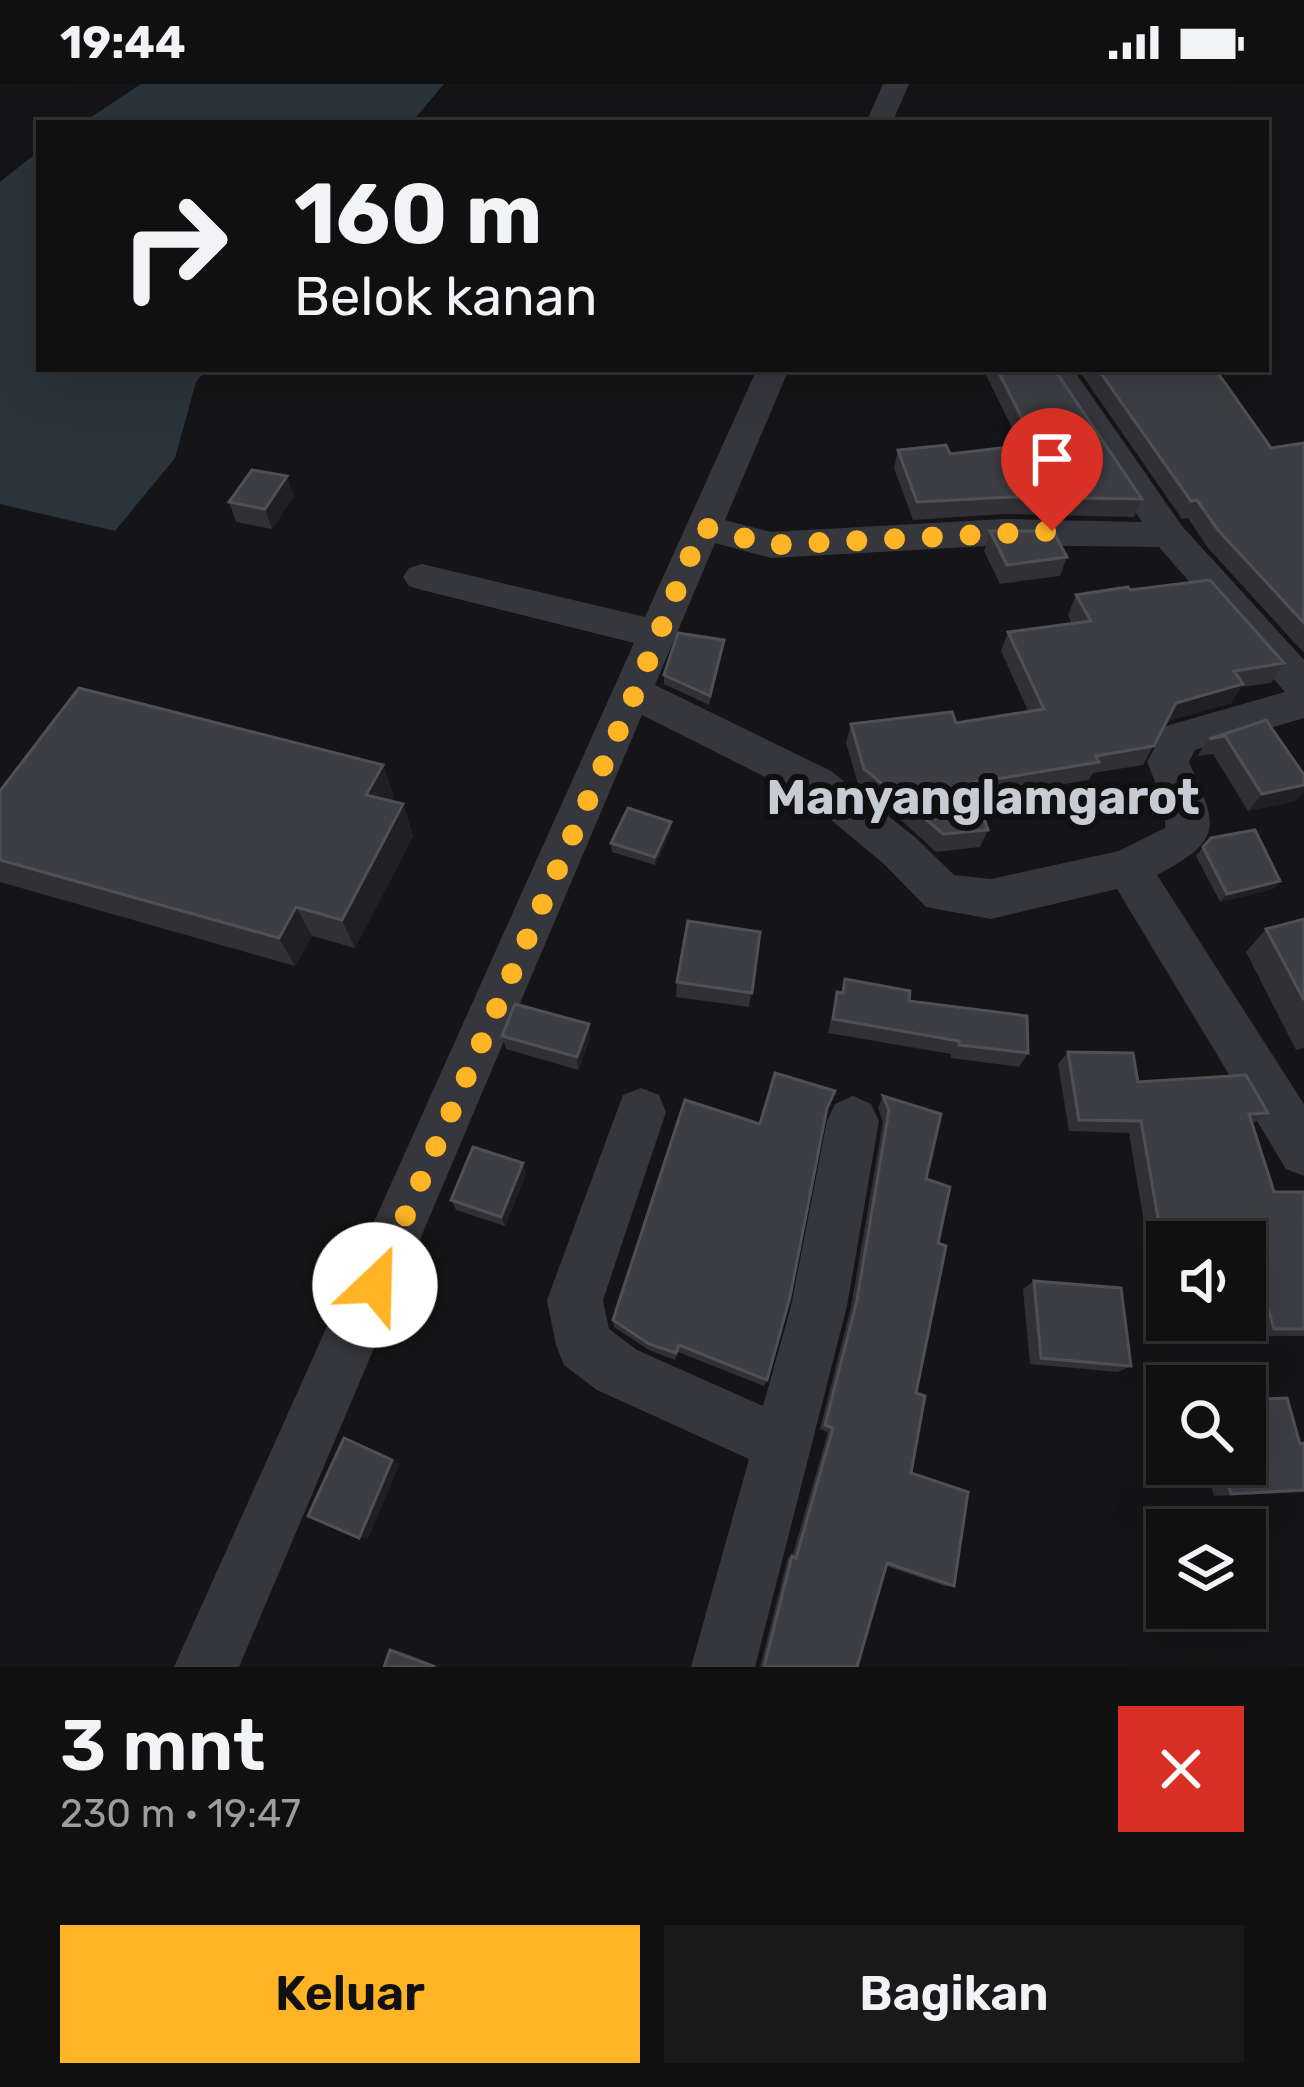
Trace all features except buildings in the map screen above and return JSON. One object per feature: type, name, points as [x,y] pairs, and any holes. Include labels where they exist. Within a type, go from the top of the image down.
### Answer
[{"type":"street","points":[[880,120],[896,84]]},
{"type":"street","points":[[206,1667],[772,372]]},
{"type":"street","points":[[1059,372],[1169,535],[1304,688]]},
{"type":"street","points":[[702,527],[771,545],[1004,532],[1169,535]]},
{"type":"street","points":[[422,577],[659,634]]},
{"type":"street","points":[[635,693],[815,783],[900,851],[942,893],[991,899],[1128,868],[1181,841],[1190,831],[1188,808],[1168,762],[1181,738],[1304,701]]},
{"type":"street","points":[[1128,868],[1304,1151]]},
{"type":"street","points":[[641,1112],[575,1300],[584,1345],[617,1370],[780,1443]]},
{"type":"street","points":[[723,1667],[819,1306],[853,1120]]},
{"type":"shaded area","points":[[141,84],[444,84],[414,120],[87,120]]},
{"type":"shaded area","points":[[36,153],[36,372],[204,372],[196,382],[175,458],[115,531],[0,504],[0,182]]},
{"type":"district","name":"Manyanglamgarot","points":[[983,797]]},
{"type":"route","points":[[375,1285],[635,693],[702,527],[771,545],[1052,531]]}]
